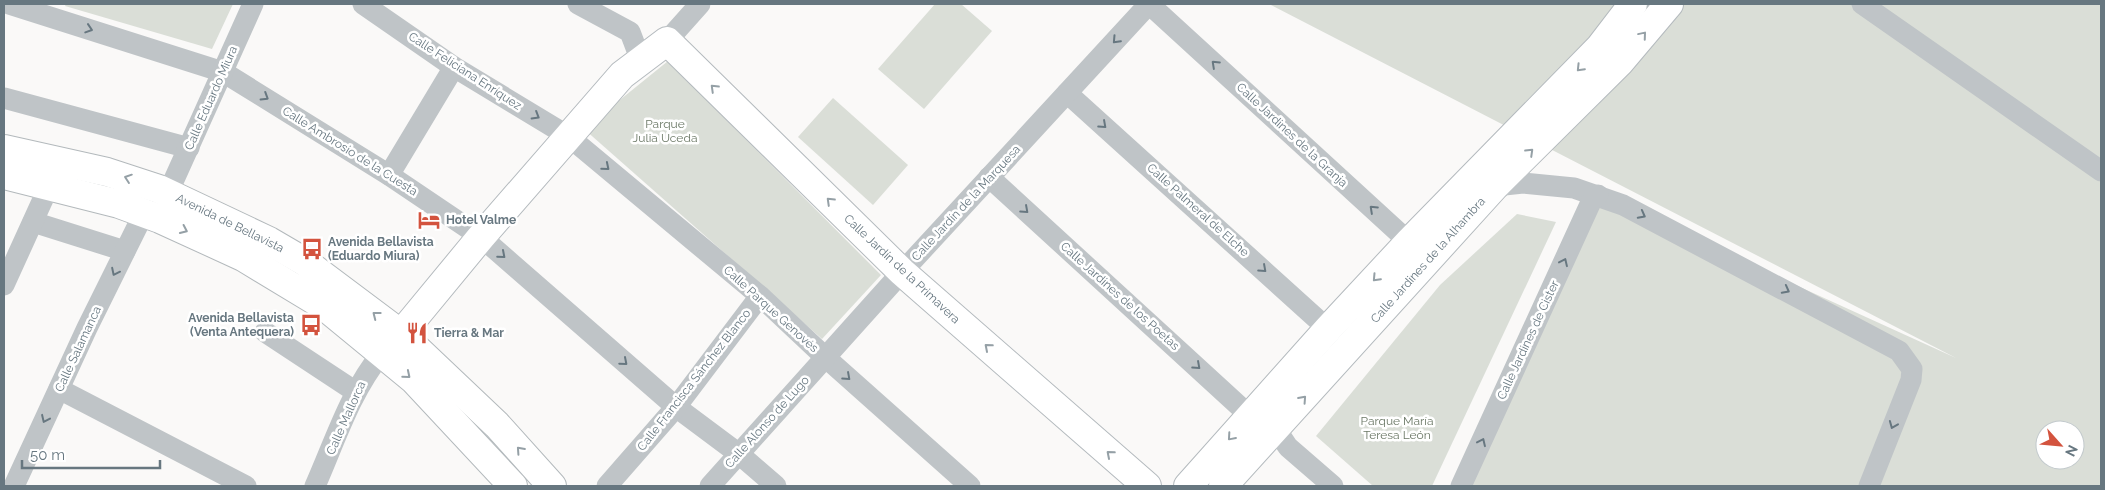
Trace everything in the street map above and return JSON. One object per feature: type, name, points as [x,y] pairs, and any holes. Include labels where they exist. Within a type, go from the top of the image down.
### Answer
[{"type":"street","name":"Calle Ambrosio de la Cuesta","points":[[9,4],[57,11],[224,72],[389,175],[481,237],[676,407],[739,454],[776,486]]},
{"type":"street","name":"Calle Eduardo Miura","points":[[168,193],[253,4]]},
{"type":"street","name":"Calle Feliciana Enríquez","points":[[363,4],[454,67],[568,136]]},
{"type":"street","points":[[578,4],[630,32],[631,68]]},
{"type":"street","points":[[401,334],[568,136],[631,68],[667,41],[700,4]]},
{"type":"street","name":"Calle Jardín de la Marquesa","points":[[825,358],[1149,4]]},
{"type":"street","name":"Calle Jardines de la Granja","points":[[1149,4],[1409,242],[1417,245],[1425,252],[1421,267]]},
{"type":"street","name":"Calle Jardines de la Alhambra","points":[[1188,486],[1328,329],[1409,242],[1600,47],[1633,4]]},
{"type":"street","points":[[1495,186],[1620,62],[1669,4]]},
{"type":"street","points":[[1862,4],[2101,171]]},
{"type":"street","name":"Calle Jardín de la Primavera","points":[[667,41],[902,272],[1147,486]]},
{"type":"street","points":[[389,175],[454,67]]},
{"type":"street","name":"Calle Palmeral de Elche","points":[[1067,93],[1328,329]]},
{"type":"street","points":[[4,98],[188,148]]},
{"type":"street","name":"Calle Parque Genovés","points":[[568,136],[760,296],[825,358],[970,486]]},
{"type":"street","name":"Avenida de Bellavista","points":[[4,149],[125,177],[168,193],[269,241],[306,262],[401,334],[498,425],[552,486]]},
{"type":"street","name":"Avenida de Bellavista","points":[[4,175],[119,204],[144,213],[243,257],[324,306],[414,380],[513,486]]},
{"type":"street","name":"Calle Jardines de los Poetas","points":[[989,177],[1250,416]]},
{"type":"street","name":"Calle Jardines de la Alhambra","points":[[1223,486],[1495,186],[1523,183],[1574,188],[1598,195],[1632,209],[1899,351],[1912,368],[1911,380],[1869,486]]},
{"type":"street","points":[[4,285],[49,186]]},
{"type":"street","name":"Calle Jardines de Cister","points":[[1461,486],[1591,202],[1598,195]]},
{"type":"street","name":"Calle Salamanca","points":[[14,486],[144,213]]},
{"type":"street","points":[[33,222],[125,251]]},
{"type":"street","name":"Calle Francisca Sánchez Blanco","points":[[607,486],[676,407],[760,296]]},
{"type":"street","points":[[265,332],[356,392]]},
{"type":"street","name":"Calle Mallorca","points":[[315,486],[356,392],[369,369],[382,353]]},
{"type":"street","name":"Calle Alonso de Lugo","points":[[710,486],[825,358]]},
{"type":"street","points":[[59,389],[246,486]]},
{"type":"street","points":[[1276,429],[1288,447],[1332,486]]},
{"type":"green space","points":[[66,4],[233,4],[212,49],[65,6]]},
{"type":"green space","points":[[935,4],[961,4],[992,31],[924,109],[878,69]]},
{"type":"green space","points":[[1269,4],[2101,4],[2101,486],[1461,486],[1598,195],[1956,358]]},
{"type":"green space","name":"Parque Julia Uceda","points":[[668,61],[881,275],[822,339],[584,129]]},
{"type":"green space","points":[[833,98],[908,165],[873,205],[798,137]]},
{"type":"green space","name":"Parque María Teresa León","points":[[1517,214],[1556,222],[1432,486],[1373,486],[1316,436],[1440,285]]},
{"type":"place","name":"Hotel Valme","points":[[429,220]]},
{"type":"place","name":"Avenida Bellavista (Eduardo Miura)","points":[[312,249]]},
{"type":"place","name":"Avenida Bellavista (Venta Antequera)","points":[[311,325]]},
{"type":"place","name":"Tierra & Mar","points":[[417,333]]}]
